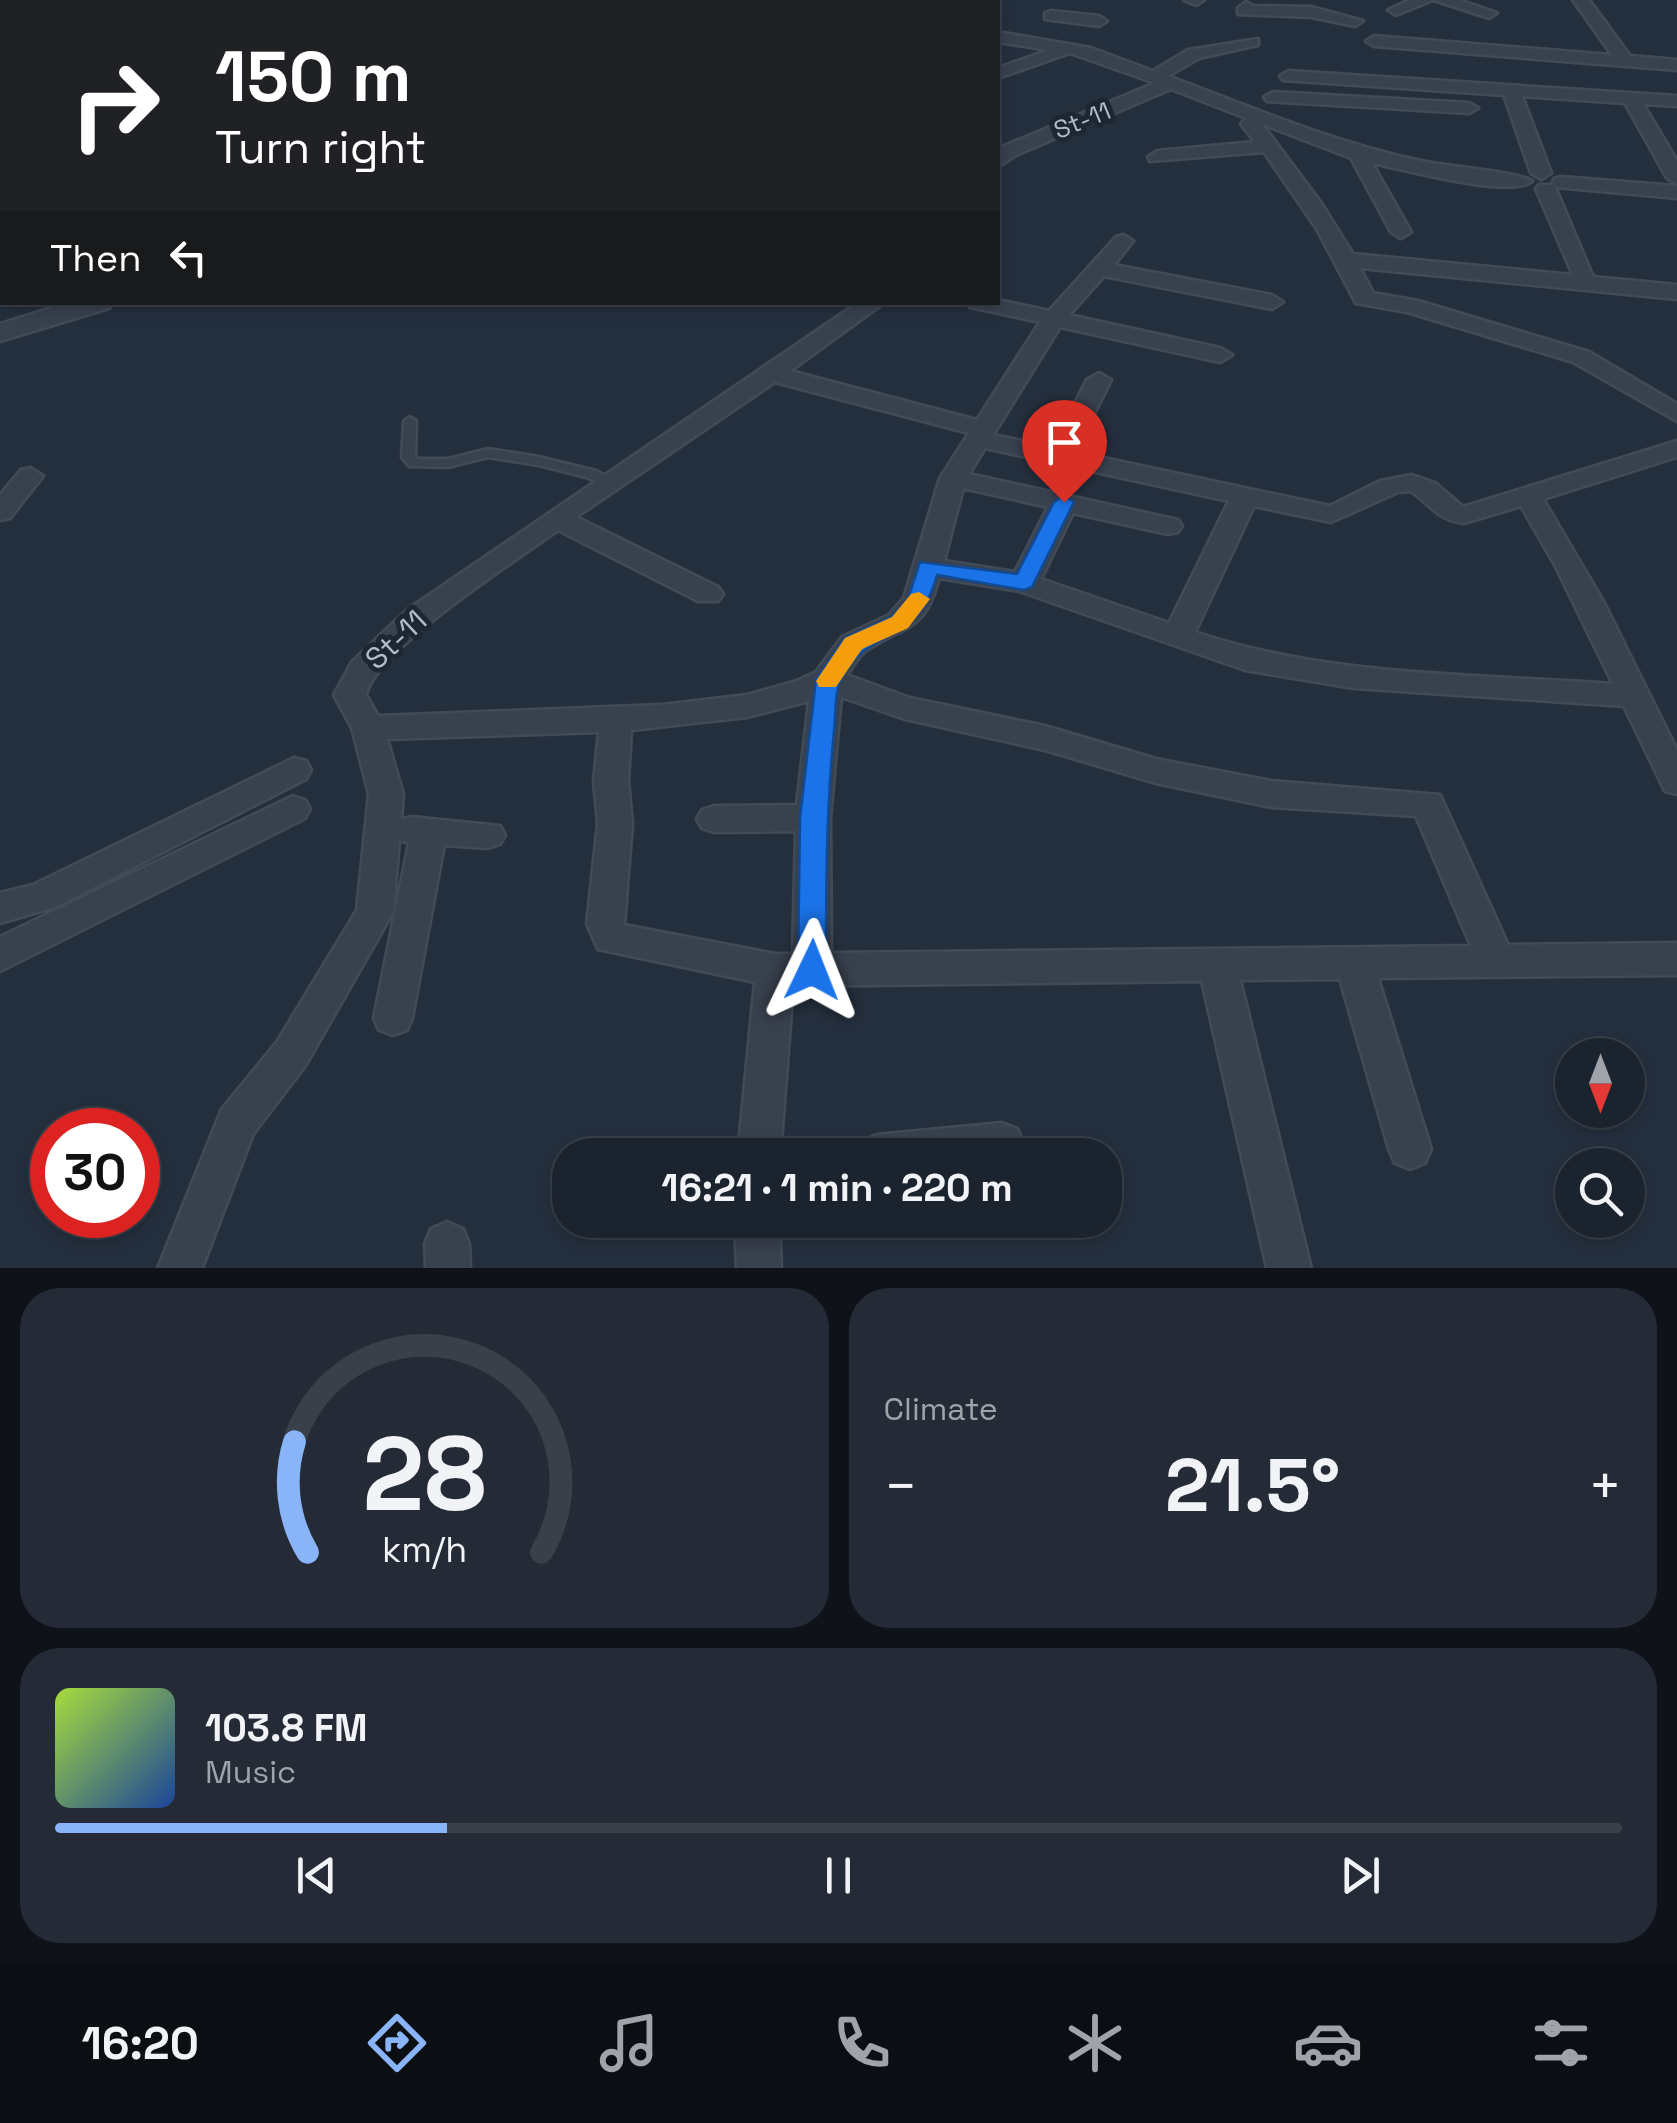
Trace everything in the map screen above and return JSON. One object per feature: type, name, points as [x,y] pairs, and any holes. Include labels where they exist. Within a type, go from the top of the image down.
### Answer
[{"type":"street","points":[[1396,10],[1424,0]]},
{"type":"street","points":[[1442,0],[1489,13]]},
{"type":"street","points":[[1581,0],[1625,61]]},
{"type":"street","points":[[1242,6],[1244,11],[1279,14],[1312,6],[1355,21]]},
{"type":"street","points":[[1042,44],[1053,8],[1100,22]]},
{"type":"street","points":[[1000,37],[1071,49],[1358,154],[1472,177],[1677,192]]},
{"type":"street","points":[[1374,41],[1677,65]]},
{"type":"street","name":"St-11","points":[[1000,159],[1009,150],[1161,81],[1194,54],[1252,42]]},
{"type":"street","points":[[1000,72],[1071,49]]},
{"type":"street","points":[[1559,56],[1580,95]]},
{"type":"street","points":[[1289,76],[1677,101]]},
{"type":"street","points":[[1498,110],[1512,90]]},
{"type":"street","points":[[1274,97],[1498,110]]},
{"type":"street","points":[[1631,98],[1677,178]]},
{"type":"street","points":[[1056,103],[1084,119]]},
{"type":"street","points":[[1498,110],[1542,182],[1584,275]]},
{"type":"street","points":[[1258,118],[1250,124],[1303,186],[1347,260],[1364,298],[1410,306],[1582,357],[1677,414]]},
{"type":"street","points":[[1157,157],[1269,146]]},
{"type":"street","points":[[1358,154],[1401,232]]},
{"type":"street","points":[[368,728],[616,720],[724,711],[810,690],[828,680],[854,644],[900,622],[918,601],[953,478],[1053,320],[1122,241]]},
{"type":"street","points":[[1347,260],[1677,292]]},
{"type":"street","points":[[1098,268],[1272,302]]},
{"type":"street","points":[[0,313],[28,305]]},
{"type":"street","points":[[0,333],[90,305]]},
{"type":"street","name":"St-11","points":[[180,1268],[237,1123],[291,1054],[375,912],[386,794],[368,728],[350,696],[362,669],[417,617],[870,305]]},
{"type":"street","points":[[990,305],[1220,355]]},
{"type":"street","points":[[772,374],[1058,458],[1330,514],[1376,491],[1410,483],[1421,486],[1454,515],[1677,449]]},
{"type":"street","points":[[1058,458],[1099,380]]},
{"type":"street","points":[[0,512],[30,476]]},
{"type":"street","points":[[953,478],[1168,526]]},
{"type":"street","points":[[1178,636],[1245,496]]},
{"type":"street","points":[[1528,496],[1600,620],[1677,782]]},
{"type":"street","points":[[1024,582],[1064,502]]},
{"type":"street","points":[[556,518],[708,594]]},
{"type":"street","points":[[928,567],[1024,582],[1245,660],[1354,677],[1633,696]]},
{"type":"street","points":[[763,1138],[794,970],[828,680]]},
{"type":"street","points":[[828,680],[905,708],[1045,738],[1156,772],[1271,794],[1428,804],[1498,962]]},
{"type":"street","points":[[616,720],[612,781],[615,824],[605,924],[611,938],[794,970],[1677,959]]},
{"type":"street","points":[[0,908],[42,897],[294,770]]},
{"type":"street","points":[[0,955],[293,809]]},
{"type":"street","points":[[714,819],[813,818]]},
{"type":"street","points":[[383,828],[488,835]]},
{"type":"street","points":[[393,1018],[429,831]]},
{"type":"street","points":[[1355,964],[1410,1149]]},
{"type":"street","points":[[1218,966],[1289,1268]]},
{"type":"street","points":[[758,1238],[760,1268]]},
{"type":"lane","points":[[410,421],[408,458],[414,464],[448,463],[488,453],[539,460],[592,474],[613,484]]},
{"type":"slow traffic","points":[[827,681],[854,644],[900,622],[919,599]]},
{"type":"route","points":[[812,970],[813,818],[828,680],[854,644],[900,622],[918,601],[928,567],[1024,582],[1064,502]]}]
